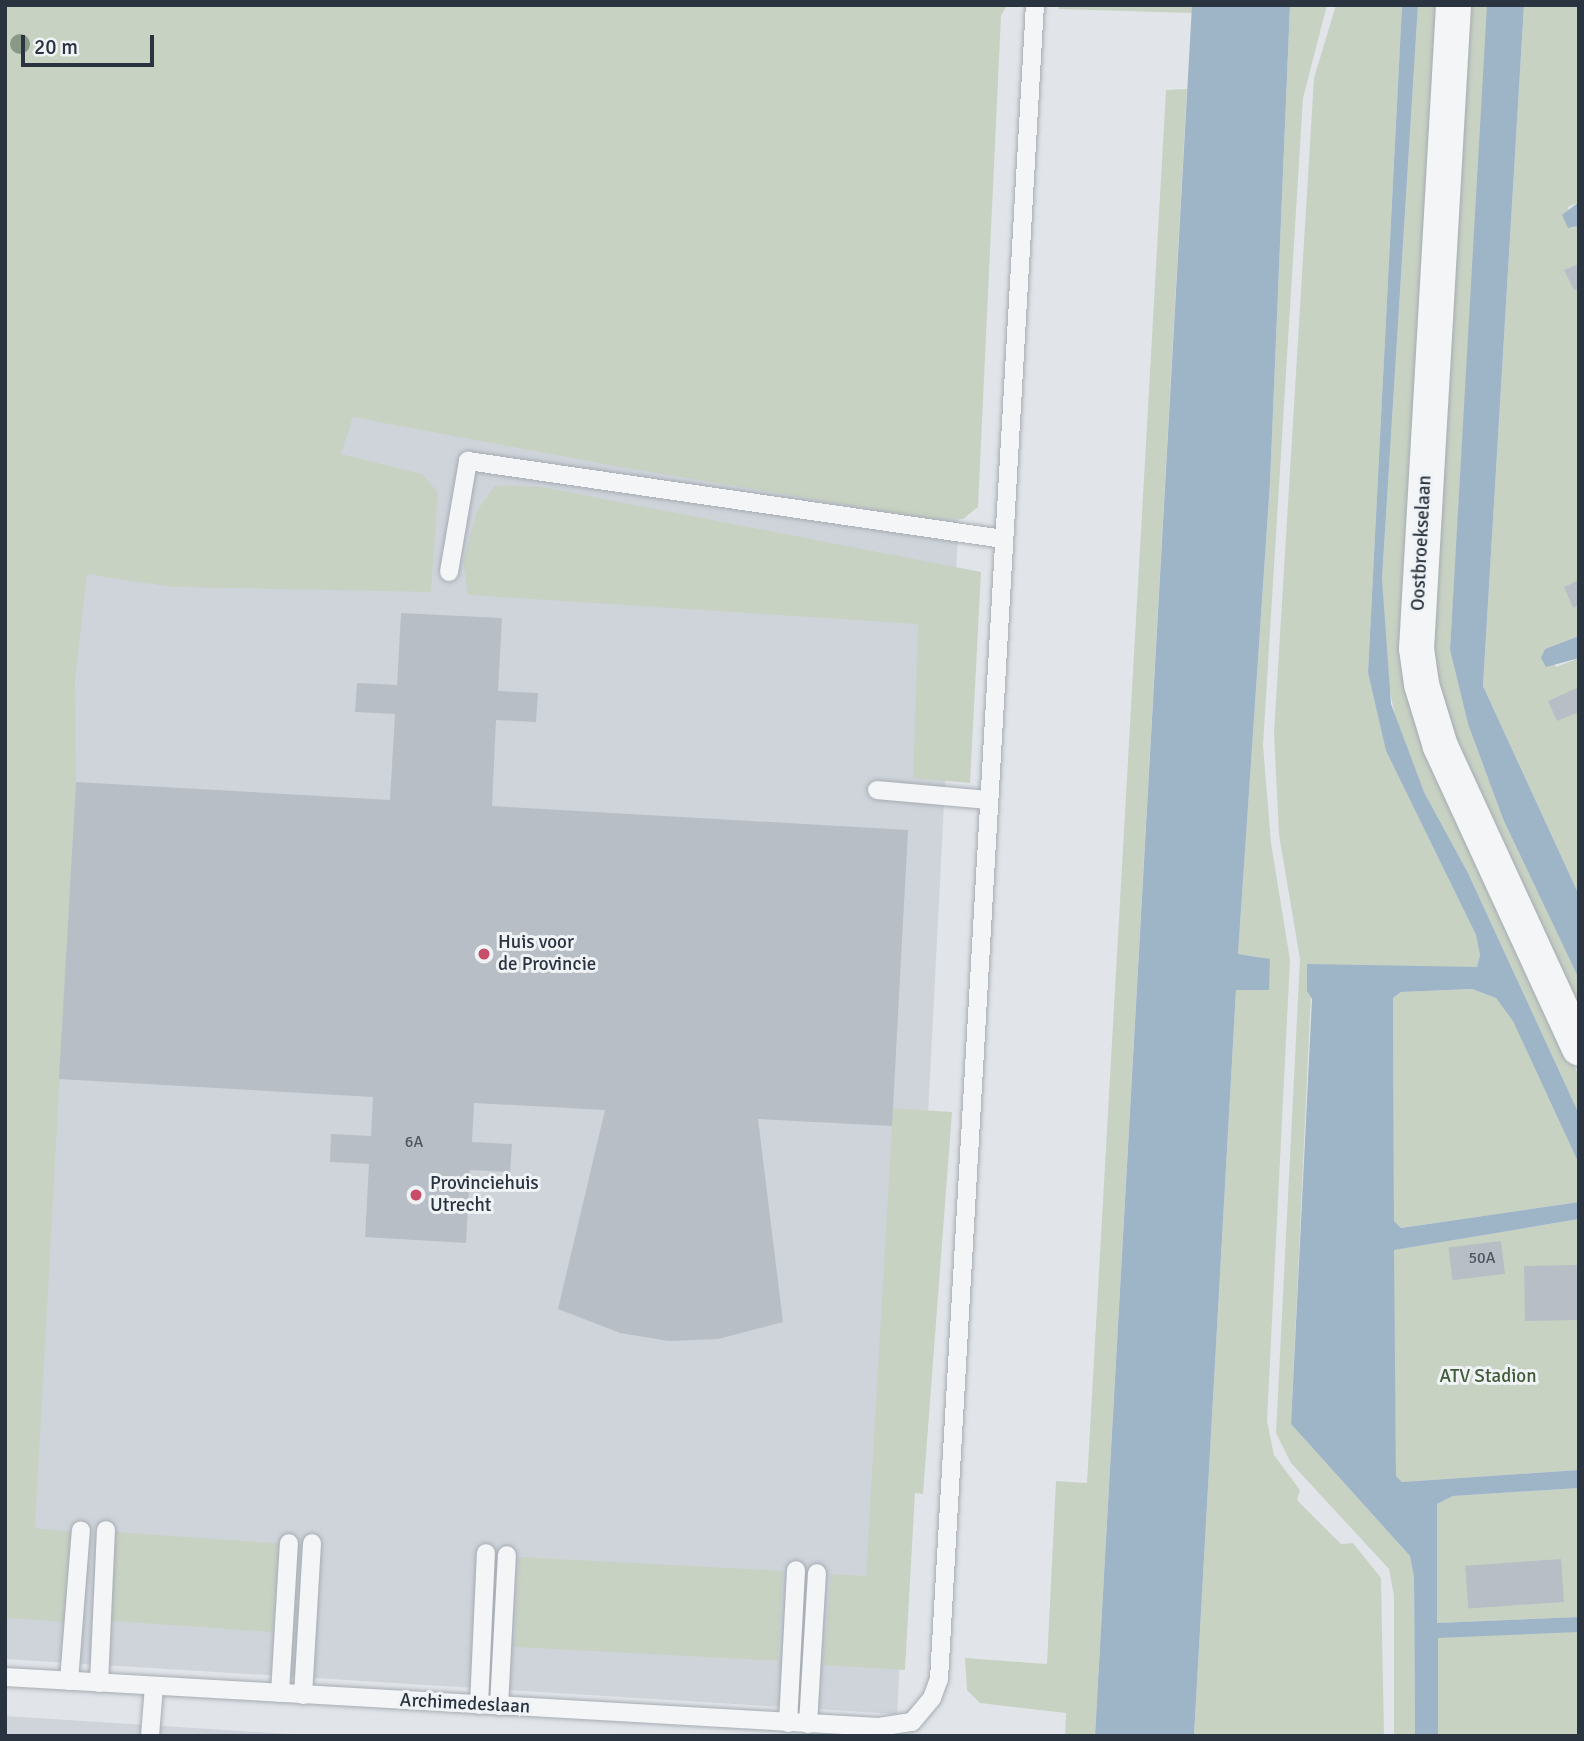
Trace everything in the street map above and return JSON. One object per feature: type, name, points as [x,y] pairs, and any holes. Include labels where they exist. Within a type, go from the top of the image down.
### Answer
[{"type":"street","name":"Oostbroekselaan","points":[[1453,5],[1416,648],[1422,684],[1440,747],[1579,1048]]},
{"type":"lane","points":[[877,790],[988,800],[1035,5]]},
{"type":"lane","points":[[449,572],[468,461],[1003,539]]},
{"type":"lane","name":"Archimedeslaan","points":[[5,1677],[808,1724],[899,1727],[921,1714],[939,1679],[988,800]]},
{"type":"lane","points":[[69,1681],[81,1530]]},
{"type":"lane","points":[[99,1683],[106,1530]]},
{"type":"lane","points":[[280,1693],[289,1543]]},
{"type":"lane","points":[[303,1695],[312,1544]]},
{"type":"lane","points":[[479,1705],[486,1553]]},
{"type":"lane","points":[[499,1706],[508,1555]]},
{"type":"lane","points":[[788,1723],[796,1570]]},
{"type":"lane","points":[[808,1724],[817,1573]]},
{"type":"lane","points":[[150,1736],[154,1686]]},
{"type":"shaded area","points":[[51,377],[961,476],[897,1714],[5,1659],[5,1045]]},
{"type":"shaded area","points":[[5,1716],[320,1736],[5,1736]]},
{"type":"green space","points":[[10,5],[1007,5],[1001,16],[978,507],[963,519],[931,519],[620,467],[353,417],[341,454],[422,474],[438,492],[431,592],[172,587],[87,574],[75,681],[76,780],[35,1528],[72,1532],[66,1622],[5,1618],[5,9]]},
{"type":"green space","points":[[1059,5],[1192,5],[1192,13],[1059,9]]},
{"type":"green space","points":[[1290,5],[1327,5],[1303,98],[1263,745],[1271,843],[1290,960],[1267,1421],[1274,1455],[1300,1490],[1297,1500],[1341,1544],[1353,1543],[1381,1578],[1384,1736],[1194,1736],[1236,990],[1269,990],[1258,957],[1238,954],[1270,483]]},
{"type":"green space","points":[[1336,5],[1402,5],[1368,673],[1386,751],[1476,935],[1480,955],[1477,967],[1311,994],[1291,1424],[1410,1556],[1414,1577],[1415,1736],[1394,1736],[1394,1596],[1389,1569],[1291,1463],[1276,1433],[1300,959],[1279,835],[1274,733],[1314,78]]},
{"type":"green space","points":[[1418,5],[1439,5],[1410,530],[1438,772],[1579,1076],[1579,1114],[1468,873],[1424,792],[1397,725],[1384,664],[1382,579]]},
{"type":"green space","points":[[1470,5],[1487,5],[1488,14],[1450,650],[1468,724],[1503,819],[1579,979],[1579,1019],[1461,766],[1438,685],[1432,635]]},
{"type":"green space","points":[[1524,5],[1579,5],[1579,202],[1568,207],[1572,228],[1579,226],[1579,636],[1545,649],[1556,667],[1579,658],[1579,895],[1483,686]]},
{"type":"green space","points":[[1187,89],[1095,1736],[1065,1736],[1066,1713],[980,1703],[967,1690],[965,1658],[1047,1664],[1056,1481],[1087,1483],[1166,90]]},
{"type":"green space","points":[[495,485],[542,487],[981,572],[970,783],[913,778],[918,624],[468,595],[463,562],[477,511]]},
{"type":"green space","points":[[1472,989],[1496,998],[1513,1020],[1579,1164],[1579,1202],[1401,1228],[1394,1221],[1393,998],[1401,992]]},
{"type":"green space","points":[[893,1108],[952,1112],[923,1494],[915,1493],[905,1670],[823,1665],[831,1574],[866,1576]]},
{"type":"green space","name":"ATV Stadion","points":[[1579,1219],[1579,1470],[1402,1482],[1396,1476],[1393,1250]]},
{"type":"green space","points":[[1579,1488],[1579,1617],[1437,1623],[1437,1504],[1453,1496]]},
{"type":"green space","points":[[116,1532],[279,1543],[272,1632],[110,1621]]},
{"type":"green space","points":[[519,1557],[783,1571],[778,1661],[514,1647]]},
{"type":"green space","points":[[1437,1632],[1579,1632],[1579,1736],[1437,1736]]},
{"type":"water","points":[[1192,5],[1290,5],[1270,483],[1238,954],[1270,959],[1269,990],[1236,990],[1194,1736],[1095,1736]]},
{"type":"water","points":[[1402,5],[1418,5],[1382,579],[1391,704],[1424,792],[1468,873],[1579,1114],[1579,1164],[1513,1021],[1496,998],[1472,989],[1401,992],[1393,998],[1394,1221],[1401,1228],[1579,1202],[1579,1219],[1394,1250],[1396,1476],[1402,1482],[1579,1470],[1579,1488],[1453,1496],[1437,1504],[1437,1623],[1579,1617],[1579,1632],[1438,1638],[1438,1736],[1415,1736],[1414,1577],[1410,1556],[1291,1424],[1312,999],[1307,991],[1307,964],[1477,967],[1480,955],[1476,935],[1386,751],[1368,673]]},
{"type":"water","points":[[1487,5],[1524,5],[1483,686],[1579,895],[1579,979],[1503,819],[1468,724],[1450,650]]},
{"type":"water","points":[[1579,202],[1579,226],[1568,228],[1562,215]]},
{"type":"water","points":[[1579,636],[1579,658],[1546,667],[1541,658],[1545,649]]},
{"type":"building","points":[[1579,264],[1579,288],[1574,290],[1564,270]]},
{"type":"building","points":[[1579,580],[1579,605],[1573,608],[1564,587]]},
{"type":"building","name":"Huis voor de Provincie","points":[[401,613],[502,618],[498,691],[538,693],[536,722],[496,720],[492,806],[908,830],[892,1126],[758,1119],[783,1322],[718,1339],[669,1341],[620,1333],[558,1309],[605,1110],[474,1103],[472,1142],[512,1144],[510,1172],[470,1170],[466,1243],[365,1237],[369,1164],[330,1162],[331,1134],[371,1136],[373,1097],[59,1079],[76,782],[390,800],[395,714],[355,712],[357,683],[397,685]]},
{"type":"building","points":[[1579,687],[1579,712],[1557,721],[1548,701]]},
{"type":"building","points":[[1501,1241],[1505,1274],[1452,1280],[1448,1247]]},
{"type":"building","points":[[1578,1265],[1579,1320],[1525,1321],[1524,1266]]},
{"type":"building","points":[[1561,1559],[1564,1602],[1468,1609],[1465,1566]]},
{"type":"place","name":"Huis voor de Provincie","points":[[484,954]]},
{"type":"place","name":"Provinciehuis Utrecht","points":[[416,1195]]}]
